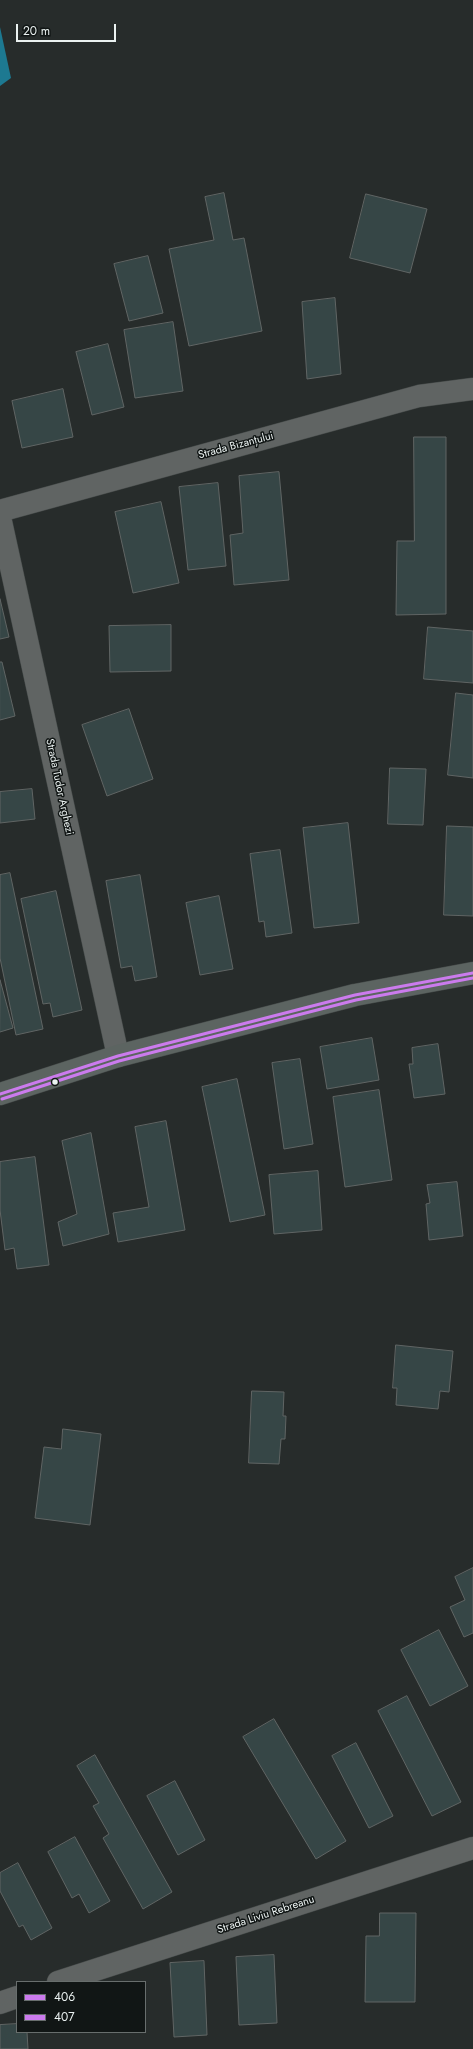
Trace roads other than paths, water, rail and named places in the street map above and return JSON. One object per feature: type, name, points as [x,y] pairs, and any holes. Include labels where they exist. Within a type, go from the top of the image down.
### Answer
[{"type":"main road","points":[[0,1094],[118,1056],[355,995],[473,973]]},
{"type":"street","name":"Strada Bizanțului","points":[[0,511],[419,396],[473,389]]},
{"type":"street","name":"Strada Tudor Arghezi","points":[[0,517],[118,1056]]},
{"type":"street","name":"Strada Liviu Rebreanu","points":[[61,1981],[473,1848]]},
{"type":"street","points":[[0,2003],[16,1997]]},
{"type":"water","points":[[0,27],[11,78],[0,86]]}]
